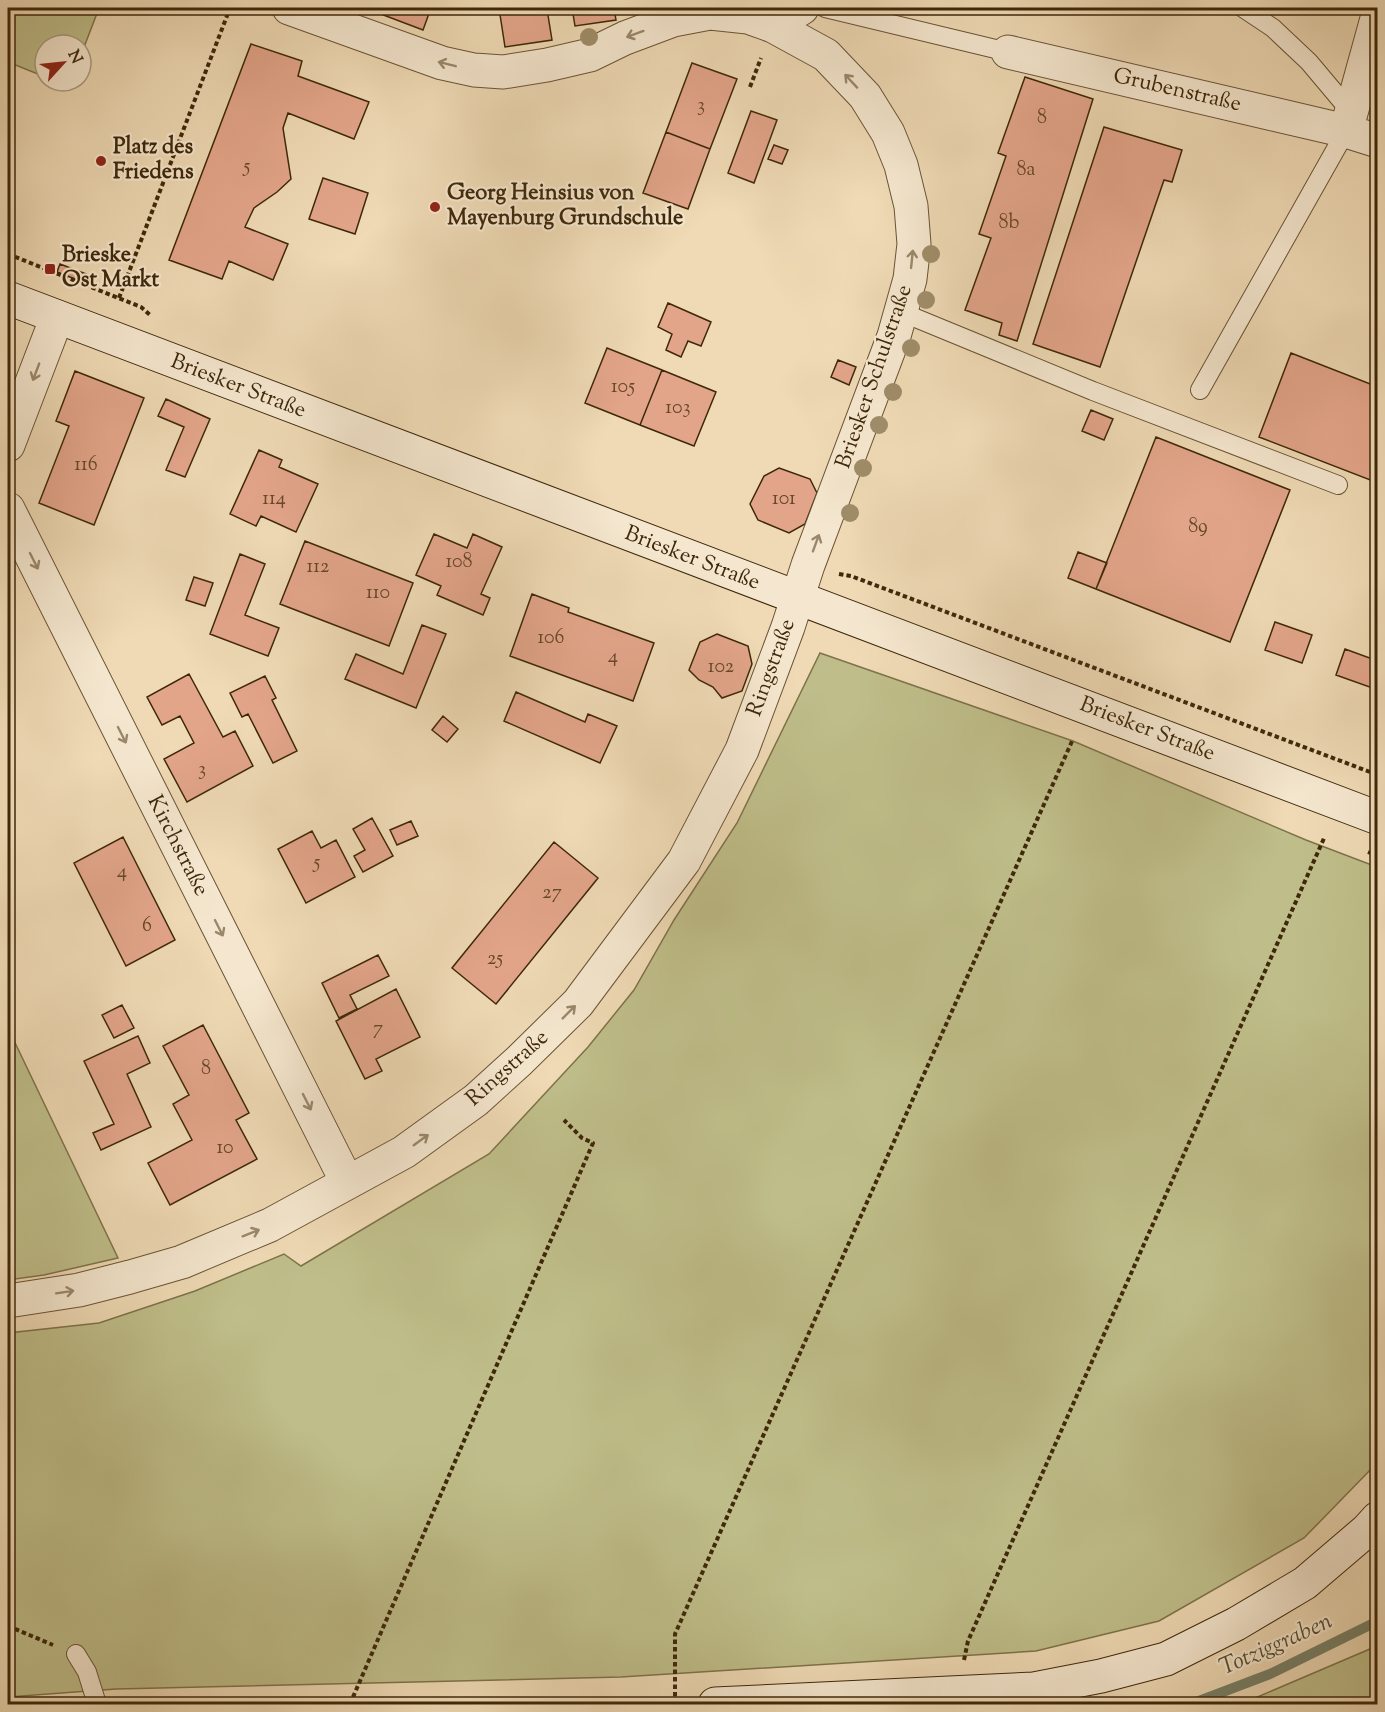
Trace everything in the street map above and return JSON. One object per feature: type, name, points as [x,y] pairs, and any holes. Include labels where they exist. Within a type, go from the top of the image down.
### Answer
[{"type":"street","name":"Briesker Schulstraße","points":[[289,8],[442,63],[474,70],[503,72],[590,55],[625,38],[673,20],[710,13],[748,17],[773,26],[826,55],[865,96],[888,133],[901,165],[911,206],[914,244],[910,279],[894,336],[796,598]]},
{"type":"street","points":[[773,26],[801,8]]},
{"type":"street","points":[[1349,121],[1377,15]]},
{"type":"street","name":"Grubenstraße","points":[[1008,52],[1349,121],[1377,141]]},
{"type":"street","name":"Briesker Straße","points":[[8,298],[1377,818]]},
{"type":"street","points":[[8,445],[57,317]]},
{"type":"street","name":"Kirchstraße","points":[[8,509],[347,1182]]},
{"type":"street","name":"Ringstraße","points":[[8,1301],[79,1290],[182,1262],[270,1225],[404,1152],[476,1100],[578,1003],[684,861],[742,750],[788,627],[796,598]]},
{"type":"street","points":[[715,1704],[1034,1689],[1101,1676],[1166,1659],[1236,1624],[1305,1583],[1367,1530],[1377,1518]]},
{"type":"lane","points":[[825,8],[1008,52]]},
{"type":"lane","points":[[1200,390],[1349,121],[1309,62],[1273,28],[1243,8]]},
{"type":"lane","points":[[901,312],[1093,391],[1338,485]]},
{"type":"lane","points":[[76,1654],[87,1672],[97,1704]]},
{"type":"path","points":[[105,336],[230,8]]},
{"type":"path","points":[[851,576],[1377,775]]},
{"type":"path","points":[[675,1704],[675,1634],[1073,740]]},
{"type":"path","points":[[956,1693],[968,1641],[1325,836]]},
{"type":"path","points":[[350,1704],[593,1143],[582,1138],[564,1120]]},
{"type":"path","points":[[8,1626],[76,1654]]},
{"type":"shaded area","points":[[8,8],[99,8],[89,33],[33,33],[33,72],[8,62]]},
{"type":"shaded area","points":[[820,653],[1073,741],[1306,840],[1377,867],[1377,1463],[1304,1538],[1159,1621],[1036,1651],[621,1677],[116,1689],[8,1697],[8,1333],[99,1323],[195,1291],[284,1254],[301,1266],[489,1154],[588,1047],[634,990],[674,920],[737,823]]},
{"type":"shaded area","points":[[8,1028],[118,1258],[44,1275],[8,1280]]},
{"type":"shaded area","points":[[1377,1646],[1377,1704],[1241,1704]]},
{"type":"building","points":[[365,8],[431,8],[423,30]]},
{"type":"building","points":[[499,8],[559,8],[547,9],[552,40],[505,47]]},
{"type":"building","points":[[572,8],[614,8],[616,20],[575,26]]},
{"type":"building","points":[[251,44],[302,61],[298,76],[369,102],[354,139],[288,113],[283,128],[291,179],[254,208],[245,227],[288,244],[273,280],[229,261],[222,279],[169,260]]},
{"type":"building","points":[[692,63],[737,79],[710,149],[666,132]]},
{"type":"building","points":[[1025,77],[1093,99],[1017,341],[999,335],[1002,323],[965,310],[991,238],[979,234],[1006,156],[998,153]]},
{"type":"building","points":[[751,111],[777,120],[754,183],[728,173]]},
{"type":"building","points":[[1104,127],[1182,150],[1172,182],[1164,180],[1100,367],[1033,344]]},
{"type":"building","points":[[666,132],[710,149],[688,209],[643,193]]},
{"type":"building","points":[[774,145],[788,150],[782,164],[768,159]]},
{"type":"building","points":[[323,178],[368,193],[355,234],[309,219]]},
{"type":"building","points":[[60,264],[86,274],[83,282],[57,272]]},
{"type":"building","points":[[668,303],[711,322],[701,346],[688,341],[681,357],[666,350],[672,334],[658,327]]},
{"type":"building","points":[[607,348],[662,370],[640,425],[585,403]]},
{"type":"building","points":[[1291,353],[1378,387],[1378,483],[1259,437]]},
{"type":"building","points":[[838,360],[856,367],[849,385],[831,377]]},
{"type":"building","points":[[662,370],[716,392],[694,446],[640,425]]},
{"type":"building","points":[[75,371],[144,398],[94,525],[39,503],[69,426],[56,421]]},
{"type":"building","points":[[166,399],[210,419],[185,477],[166,470],[184,427],[158,416]]},
{"type":"building","points":[[1091,410],[1113,419],[1104,440],[1082,431]]},
{"type":"building","points":[[1156,437],[1290,490],[1230,642],[1096,589]]},
{"type":"building","points":[[259,450],[282,460],[279,467],[318,484],[296,532],[261,516],[256,526],[230,514]]},
{"type":"building","points":[[779,468],[810,479],[817,493],[805,524],[789,533],[758,520],[750,504],[764,476]]},
{"type":"building","points":[[434,534],[467,548],[473,534],[502,547],[481,594],[490,598],[483,615],[437,595],[441,586],[416,575]]},
{"type":"building","points":[[305,541],[413,583],[389,646],[280,604]]},
{"type":"building","points":[[1078,552],[1107,563],[1096,589],[1068,578]]},
{"type":"building","points":[[240,554],[265,564],[245,615],[279,628],[268,656],[210,634]]},
{"type":"building","points":[[194,577],[213,583],[205,606],[186,600]]},
{"type":"building","points":[[532,594],[569,608],[568,612],[654,643],[633,701],[510,656]]},
{"type":"building","points":[[1275,622],[1312,635],[1302,663],[1265,650]]},
{"type":"building","points":[[422,625],[446,634],[416,708],[345,679],[356,654],[403,674]]},
{"type":"building","points":[[717,634],[748,646],[752,664],[742,691],[722,698],[713,687],[699,680],[689,670],[700,642]]},
{"type":"building","points":[[1345,649],[1378,661],[1378,690],[1336,675]]},
{"type":"building","points":[[189,674],[223,737],[235,731],[253,766],[187,802],[164,759],[194,743],[180,716],[162,725],[147,697]]},
{"type":"building","points":[[265,676],[276,698],[272,700],[297,751],[273,763],[248,714],[242,717],[230,693]]},
{"type":"building","points":[[516,692],[585,722],[588,714],[617,726],[600,763],[504,721]]},
{"type":"building","points":[[443,716],[458,729],[447,742],[432,730]]},
{"type":"building","points":[[372,818],[393,856],[363,872],[354,856],[365,850],[353,829]]},
{"type":"building","points":[[411,821],[418,836],[397,845],[390,830]]},
{"type":"building","points":[[312,831],[321,848],[336,840],[355,877],[306,903],[278,849]]},
{"type":"building","points":[[123,837],[175,940],[126,966],[74,863]]},
{"type":"building","points":[[554,842],[598,878],[496,1004],[452,968]]},
{"type":"building","points":[[378,955],[389,976],[350,995],[357,1009],[339,1018],[322,983]]},
{"type":"building","points":[[396,989],[420,1037],[376,1059],[382,1071],[365,1079],[336,1021]]},
{"type":"building","points":[[122,1005],[134,1028],[114,1038],[102,1015]]},
{"type":"building","points":[[203,1025],[249,1113],[236,1120],[257,1159],[170,1205],[148,1163],[192,1140],[173,1104],[189,1095],[163,1046]]},
{"type":"building","points":[[138,1036],[150,1063],[127,1074],[151,1127],[101,1150],[93,1133],[114,1124],[84,1061]]},
{"type":"waterway","name":"Totziggraben","points":[[1191,1704],[1270,1674],[1378,1621]]},
{"type":"place","name":"Platz des Friedens","points":[[101,161]]},
{"type":"place","name":"Georg Heinsius von Mayenburg Grundschule","points":[[435,207]]},
{"type":"place","name":"Brieske Ost Markt","points":[[50,269]]}]
